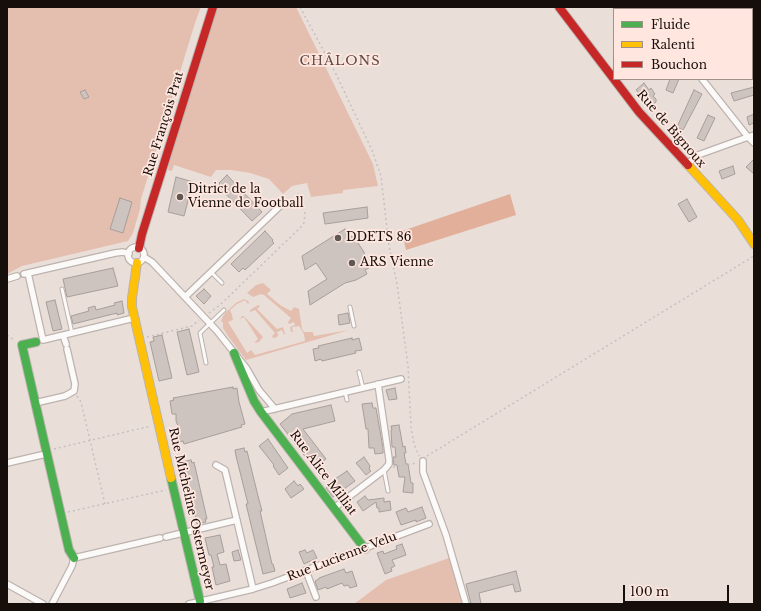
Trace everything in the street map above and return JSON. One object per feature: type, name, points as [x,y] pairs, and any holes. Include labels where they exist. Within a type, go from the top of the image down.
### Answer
[{"type":"street","name":"Rue François Prat","points":[[139,248],[172,135],[213,7]]},
{"type":"street","name":"Rue de Bignoux","points":[[559,7],[613,78]]},
{"type":"street","name":"Rue de Bignoux","points":[[615,80],[639,112],[738,220],[754,244]]},
{"type":"street","points":[[703,80],[754,144]]},
{"type":"street","points":[[686,165],[698,155],[754,135]]},
{"type":"street","points":[[185,297],[281,205]]},
{"type":"street","points":[[129,254],[134,248],[139,248],[143,252],[144,257],[152,262],[210,323],[247,368],[259,390],[275,409]]},
{"type":"street","points":[[39,341],[26,274],[115,252],[129,254]]},
{"type":"street","points":[[129,254],[131,260],[137,263],[144,257]]},
{"type":"street","name":"Rue Micheline Ostermeyer","points":[[137,263],[132,298],[134,318],[200,602],[254,588]]},
{"type":"street","points":[[7,279],[17,276]]},
{"type":"street","points":[[52,604],[72,566],[74,558],[69,550],[22,345],[134,318]]},
{"type":"street","points":[[35,403],[66,396],[74,391],[75,384],[63,335]]},
{"type":"street","points":[[234,353],[254,401],[261,412],[401,378]]},
{"type":"street","points":[[334,508],[385,469],[389,459],[378,384]]},
{"type":"street","name":"Rue Alice Milliat","points":[[261,412],[365,548]]},
{"type":"street","points":[[7,463],[46,452]]},
{"type":"street","points":[[423,461],[423,472],[446,535],[466,604]]},
{"type":"street","points":[[216,465],[225,470],[254,588]]},
{"type":"street","points":[[166,537],[237,520]]},
{"type":"street","name":"Rue Lucienne Velu","points":[[254,588],[272,584],[429,524]]},
{"type":"street","points":[[74,558],[160,538]]},
{"type":"street","points":[[306,571],[316,597]]},
{"type":"street","points":[[7,584],[43,604]]},
{"type":"street","points":[[189,604],[200,602]]},
{"type":"lane","points":[[211,272],[222,283]]},
{"type":"lane","points":[[62,289],[72,333]]},
{"type":"lane","points":[[350,307],[354,326]]},
{"type":"lane","points":[[206,363],[200,336],[202,331],[224,310]]},
{"type":"lane","points":[[359,372],[363,388]]},
{"type":"lane","points":[[345,392],[347,400]]},
{"type":"lane","points":[[385,469],[388,491]]},
{"type":"path","points":[[300,7],[335,72],[372,150],[381,176],[389,246],[397,284],[408,366],[411,428],[418,453],[423,461]]},
{"type":"path","points":[[139,339],[192,326],[203,316],[220,305],[304,223],[305,213],[297,192]]},
{"type":"path","points":[[385,469],[423,461],[436,450],[754,256]]},
{"type":"path","points":[[7,335],[22,345]]},
{"type":"path","points":[[74,391],[81,402],[105,504]]},
{"type":"path","points":[[46,452],[159,424]]},
{"type":"path","points":[[61,514],[174,488]]},
{"type":"shaded area","points":[[7,7],[201,7],[141,199],[140,209],[133,233],[128,241],[22,266],[7,274]]},
{"type":"shaded area","points":[[216,7],[296,7],[373,164],[378,186],[343,190],[343,193],[311,197],[307,183],[292,186],[283,194],[269,179],[250,173],[231,170],[216,170],[211,177],[174,165],[172,171],[168,170],[171,154]]},
{"type":"shaded area","points":[[510,194],[516,215],[406,250],[402,231]]},
{"type":"shaded area","points":[[263,283],[271,290],[267,294],[280,305],[291,311],[294,307],[299,309],[302,329],[304,332],[313,332],[314,336],[349,330],[246,360],[228,336],[223,328],[223,322],[221,322],[226,312],[236,303],[244,299],[249,303],[248,304],[245,300],[230,310],[233,320],[228,322],[247,353],[251,350],[255,355],[305,341],[304,334],[299,326],[292,327],[293,332],[291,332],[290,327],[295,325],[294,322],[289,324],[288,322],[291,318],[264,295],[261,294],[253,297],[247,293],[256,285]]},
{"type":"shaded area","points":[[258,305],[260,306],[257,309],[277,329],[283,327],[284,335],[282,330],[277,332],[277,337],[273,338],[272,336],[275,333],[255,310],[250,312],[250,310]]},
{"type":"shaded area","points":[[244,316],[263,337],[259,342],[254,343],[258,339],[244,317],[240,319]]},
{"type":"shaded area","points":[[449,558],[463,604],[354,604],[386,580]]},
{"type":"building","points":[[670,80],[679,80],[673,93],[666,90]]},
{"type":"building","points":[[644,83],[649,90],[651,88],[655,94],[653,96],[656,99],[656,102],[649,108],[636,90]]},
{"type":"building","points":[[754,87],[754,95],[734,101],[731,93]]},
{"type":"building","points":[[85,90],[89,97],[84,99],[80,92]]},
{"type":"building","points":[[694,90],[702,94],[683,130],[677,127]]},
{"type":"building","points":[[754,114],[754,123],[749,125],[747,117]]},
{"type":"building","points":[[708,115],[715,118],[704,141],[697,138]]},
{"type":"building","points":[[754,159],[754,174],[746,167]]},
{"type":"building","points":[[733,166],[735,174],[722,179],[719,171]]},
{"type":"building","points":[[227,175],[262,212],[252,221],[218,186]]},
{"type":"building","name":"Ditrict de la Vienne de Football","points":[[176,177],[193,182],[184,216],[168,212]]},
{"type":"building","points":[[120,198],[132,202],[123,233],[110,229]]},
{"type":"building","points":[[687,199],[697,217],[689,222],[678,204]]},
{"type":"building","points":[[367,207],[368,218],[325,224],[323,213]]},
{"type":"building","points":[[345,229],[350,238],[352,236],[364,252],[364,259],[369,268],[365,270],[367,274],[356,280],[345,283],[310,305],[308,291],[327,279],[316,263],[305,270],[302,256]]},
{"type":"building","points":[[265,231],[274,243],[245,270],[243,268],[239,272],[231,264]]},
{"type":"building","points":[[113,268],[118,286],[67,297],[63,279]]},
{"type":"building","points":[[204,289],[211,296],[204,304],[196,296]]},
{"type":"building","points":[[55,300],[62,329],[53,331],[46,302]]},
{"type":"building","points":[[122,301],[124,313],[117,315],[117,313],[73,324],[71,316],[89,311],[88,308],[95,306],[96,310],[115,305],[114,303]]},
{"type":"building","points":[[348,313],[350,323],[339,325],[338,315]]},
{"type":"building","points":[[189,329],[199,372],[187,375],[177,332]]},
{"type":"building","points":[[162,335],[172,378],[159,381],[150,342],[154,341],[153,337]]},
{"type":"building","points":[[352,338],[352,340],[359,338],[362,350],[355,351],[356,353],[322,361],[321,359],[315,361],[313,349],[319,348],[318,346]]},
{"type":"building","points":[[233,387],[233,389],[237,388],[245,424],[241,425],[242,427],[184,444],[183,441],[179,442],[176,429],[179,428],[176,421],[176,414],[172,414],[170,401],[174,400],[173,398]]},
{"type":"building","points":[[395,388],[397,399],[389,400],[386,390]]},
{"type":"building","points":[[372,403],[373,408],[376,408],[383,453],[375,454],[374,448],[369,448],[368,429],[366,429],[362,404]]},
{"type":"building","points":[[331,405],[335,421],[303,429],[326,459],[314,468],[280,424],[292,414]]},
{"type":"building","points":[[399,425],[403,447],[405,446],[406,453],[404,453],[406,464],[408,464],[411,483],[413,483],[413,493],[403,492],[405,477],[399,477],[397,465],[394,465],[393,457],[396,457],[395,447],[392,447],[391,426]]},
{"type":"building","points":[[268,439],[288,468],[279,475],[273,466],[274,465],[259,446]]},
{"type":"building","points":[[244,448],[245,452],[247,451],[262,511],[260,511],[272,564],[275,571],[263,574],[235,450]]},
{"type":"building","points":[[364,457],[370,466],[369,469],[371,471],[366,475],[356,463]]},
{"type":"building","points":[[191,460],[192,463],[194,462],[207,519],[205,519],[206,522],[197,524],[182,462]]},
{"type":"building","points":[[347,471],[355,481],[333,497],[326,488],[333,482],[332,481]]},
{"type":"building","points":[[294,481],[298,486],[300,484],[304,489],[291,498],[285,489]]},
{"type":"building","points":[[365,496],[368,500],[384,498],[384,502],[390,501],[391,510],[379,512],[376,502],[363,511],[357,502]]},
{"type":"building","points":[[422,507],[426,518],[401,525],[396,512],[406,508],[408,512]]},
{"type":"building","points":[[220,535],[224,552],[217,554],[220,565],[226,564],[230,581],[216,585],[212,567],[214,567],[211,555],[209,555],[205,538]]},
{"type":"building","points":[[402,544],[406,555],[392,560],[395,566],[391,568],[392,571],[385,574],[377,553],[383,551],[384,554],[397,549],[396,546]]},
{"type":"building","points":[[238,550],[241,560],[234,561],[232,552]]},
{"type":"building","points":[[305,550],[307,553],[313,550],[317,558],[304,564],[299,552]]},
{"type":"building","points":[[344,569],[346,573],[352,571],[357,586],[350,588],[348,585],[344,586],[342,583],[327,589],[326,587],[318,590],[315,581],[319,578]]},
{"type":"building","points":[[516,571],[521,591],[515,592],[513,584],[479,593],[481,604],[471,604],[466,584]]},
{"type":"building","points":[[302,583],[306,593],[290,598],[287,589]]},
{"type":"traffic: fast","points":[[36,342],[22,345],[69,550],[74,558]]},
{"type":"traffic: fast","points":[[234,353],[254,401],[261,412],[365,549]]},
{"type":"traffic: fast","points":[[171,478],[200,601]]},
{"type":"traffic: slow","points":[[688,165],[738,220],[754,244]]},
{"type":"traffic: slow","points":[[137,263],[132,307],[171,478]]},
{"type":"traffic: jam","points":[[139,248],[142,234],[213,7]]},
{"type":"traffic: jam","points":[[559,7],[613,78]]},
{"type":"traffic: jam","points":[[615,80],[639,112],[688,165]]},
{"type":"place","name":"Ditrict de la Vienne de Football","points":[[180,197]]},
{"type":"place","name":"DDETS 86","points":[[338,238]]},
{"type":"place","name":"ARS Vienne","points":[[352,263]]},
{"type":"district","name":"CHÂLONS","points":[[340,61]]}]
